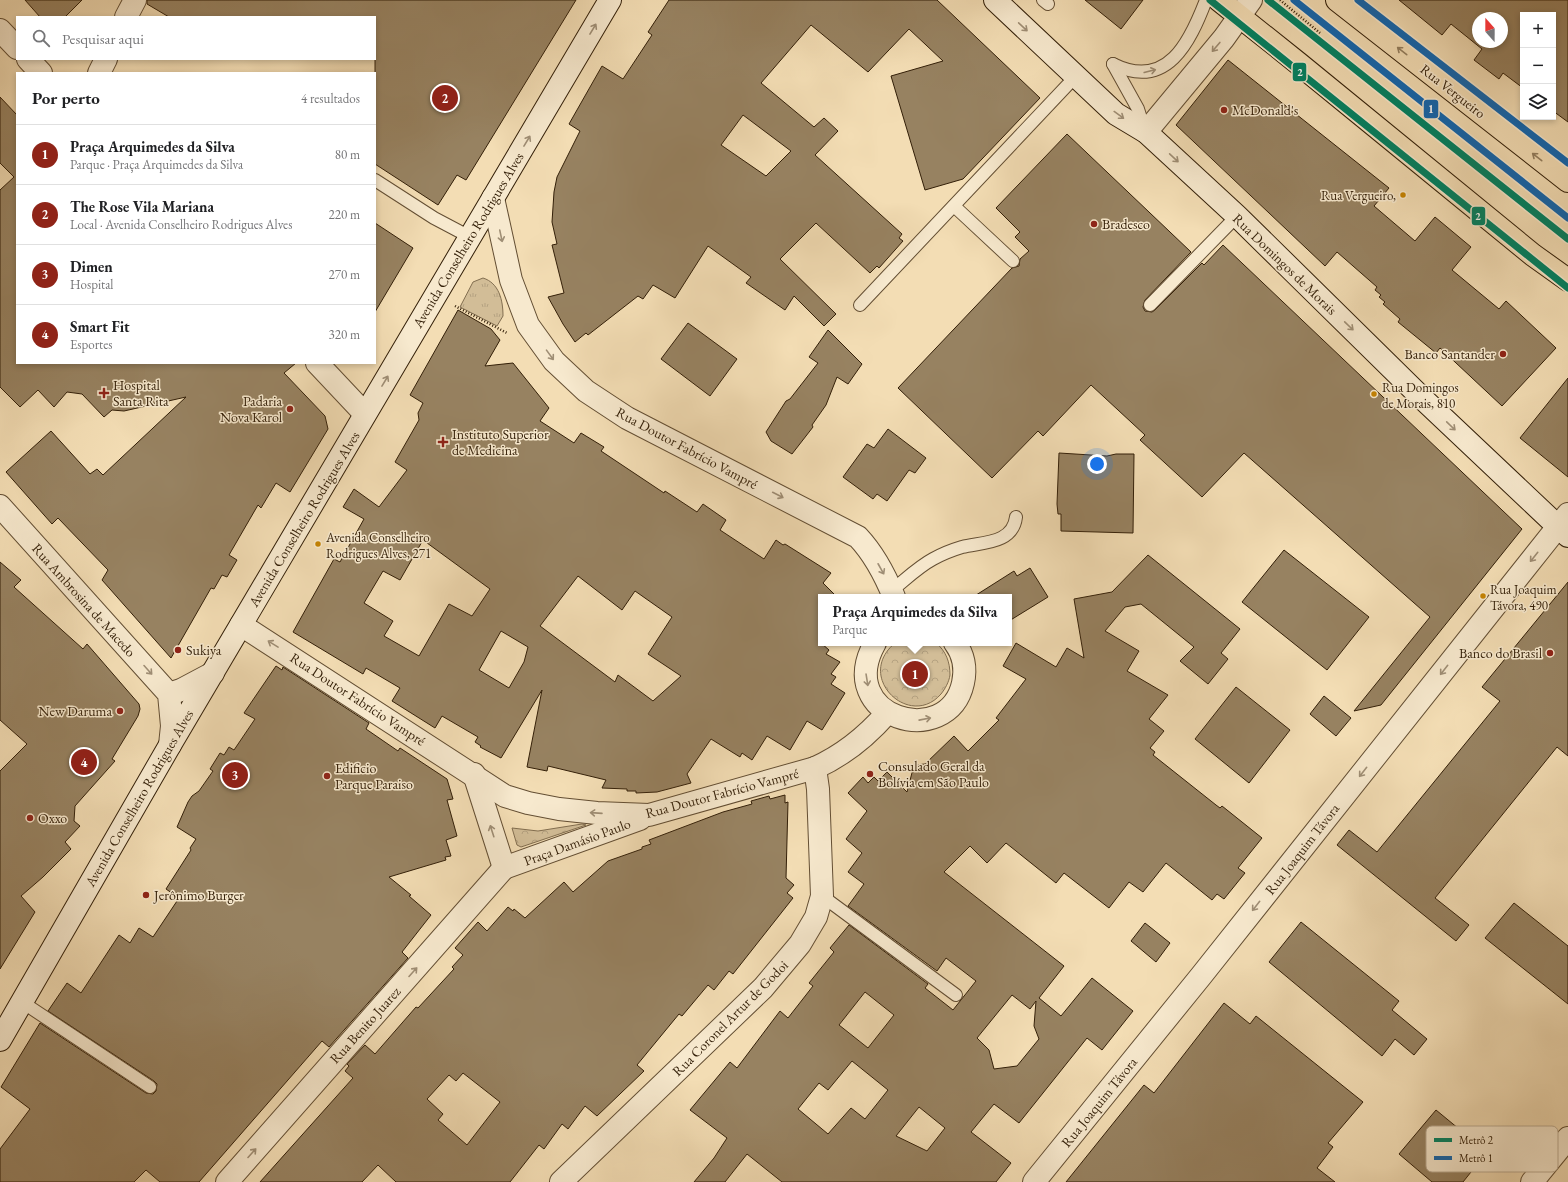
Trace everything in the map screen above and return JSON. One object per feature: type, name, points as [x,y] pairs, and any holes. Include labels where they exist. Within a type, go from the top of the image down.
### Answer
[{"type":"main road","points":[[1219,0],[1246,8],[1533,255],[1568,280]]},
{"type":"main road","name":"Rua Vergueiro","points":[[1337,0],[1568,181]]},
{"type":"street","points":[[127,16],[135,0]]},
{"type":"street","name":"Avenida Conselheiro Rodrigues Alves","points":[[0,1040],[170,745],[610,0]]},
{"type":"street","name":"Rua Domingos de Morais","points":[[995,0],[1116,114],[1146,132],[1237,216],[1423,399],[1565,526]]},
{"type":"street","points":[[1146,132],[1246,8]]},
{"type":"street","points":[[0,30],[16,47]]},
{"type":"street","points":[[29,60],[40,72]]},
{"type":"street","points":[[99,72],[105,60]]},
{"type":"street","name":"Rua Doutor Fabrício Vampré","points":[[493,198],[511,280],[528,325],[554,361],[586,391],[627,418],[858,537],[872,552],[893,594]]},
{"type":"street","points":[[318,364],[365,414]]},
{"type":"street","name":"Rua Ambrosina de Macedo","points":[[0,506],[169,694]]},
{"type":"street","name":"Rua Joaquim Távora","points":[[1034,1182],[1565,526]]},
{"type":"street","name":"Rua Doutor Fabrício Vampré","points":[[241,625],[474,774],[505,796],[528,804],[587,812],[649,816],[815,768],[828,762],[858,743],[887,713]]},
{"type":"street","points":[[874,646],[867,661],[867,682],[871,695],[887,713],[903,720],[918,721],[932,718],[944,711],[954,702],[961,689],[964,675],[964,661],[956,646]]},
{"type":"street","points":[[170,745],[172,726],[169,694],[181,690],[213,673]]},
{"type":"street","name":"Rua Coronel Artur de Godoi","points":[[561,1182],[763,988],[800,944],[816,917],[822,896],[818,789],[815,768]]},
{"type":"street","points":[[474,774],[504,868]]},
{"type":"street","name":"Praça Damásio Paulo","points":[[504,868],[649,816]]},
{"type":"street","name":"Rua Benito Juarez","points":[[226,1182],[504,868]]},
{"type":"street","points":[[1558,1150],[1568,1138]]},
{"type":"street","points":[[1532,1182],[1540,1172]]},
{"type":"lane","points":[[1146,132],[1138,109],[1113,64],[1126,70],[1136,72],[1160,68],[1174,58],[1185,45],[1206,0]]},
{"type":"lane","points":[[860,305],[1076,76]]},
{"type":"lane","points":[[376,181],[434,218],[470,237]]},
{"type":"lane","points":[[954,206],[1013,261]]},
{"type":"lane","points":[[1150,304],[1237,216]]},
{"type":"lane","points":[[893,594],[932,560],[948,551],[988,543],[1010,532],[1015,525],[1016,517]]},
{"type":"lane","points":[[822,896],[956,995]]},
{"type":"lane","points":[[22,1002],[150,1087]]},
{"type":"path","points":[[1280,0],[1320,33]]},
{"type":"path","points":[[454,306],[508,334]]},
{"type":"green space","points":[[483,278],[493,284],[501,298],[503,316],[497,326],[460,307],[473,282]]},
{"type":"green space","points":[[892,646],[939,646],[947,657],[950,675],[949,680],[941,694],[928,704],[915,706],[902,703],[891,695],[883,684],[881,670],[884,656]]},
{"type":"green space","points":[[582,824],[586,825],[521,847],[517,845],[512,828],[538,831]]},
{"type":"building","points":[[25,0],[82,0],[66,16],[39,16]]},
{"type":"building","points":[[147,0],[576,0],[466,180],[457,175],[438,205],[376,165],[376,16],[167,16],[147,4]]},
{"type":"building","points":[[669,0],[937,0],[1040,98],[963,179],[925,190],[891,76],[943,61],[909,29],[868,72],[811,25],[761,83],[814,127],[824,118],[838,131],[815,155],[902,234],[899,238],[903,241],[879,268],[877,266],[870,273],[816,223],[780,259],[836,314],[824,326],[794,296],[785,310],[746,283],[751,277],[708,246],[675,298],[653,285],[643,299],[638,296],[588,335],[586,333],[575,342],[548,297],[564,293],[552,245],[557,244],[552,222],[554,192],[557,177],[580,131],[569,124],[602,66],[623,79],[652,35],[648,32]],"holes":[[[743,115],[791,151],[766,176],[721,145]]]},
{"type":"building","points":[[1085,0],[1143,0],[1121,29]]},
{"type":"building","points":[[1399,0],[1568,0],[1568,122],[1556,113],[1556,12],[1520,12],[1520,86],[1503,73],[1499,79],[1474,60],[1482,49],[1481,48],[1508,48],[1508,12],[1472,12],[1472,41],[1451,24],[1442,35]]},
{"type":"building","points":[[1228,60],[1389,188],[1374,206],[1415,241],[1435,217],[1471,247],[1452,270],[1499,309],[1506,301],[1556,348],[1502,406],[1440,348],[1436,353],[1398,322],[1400,319],[1383,304],[1385,302],[1379,297],[1381,295],[1375,290],[1377,287],[1337,252],[1325,266],[1176,125]]},
{"type":"building","points":[[0,97],[16,114],[16,364],[295,364],[284,373],[325,416],[328,429],[290,492],[276,483],[261,508],[258,505],[229,555],[237,560],[227,577],[222,575],[214,589],[211,588],[171,658],[102,580],[108,570],[58,518],[52,524],[6,472],[51,431],[90,474],[97,469],[103,475],[186,397],[124,411],[112,410],[104,417],[82,394],[67,392],[54,407],[38,390],[20,407],[0,387],[0,190],[14,177],[0,163]]},
{"type":"building","points":[[1067,134],[1191,252],[1145,300],[1143,307],[1145,311],[1152,312],[1155,310],[1202,263],[1204,265],[1223,245],[1522,529],[1381,705],[1354,711],[1430,617],[1244,453],[1202,497],[1140,440],[1145,435],[1091,385],[1043,436],[1038,431],[992,478],[898,388],[1012,268],[1019,266],[1020,259],[1029,251],[1015,237],[1020,232],[996,208]]},
{"type":"building","points":[[376,224],[413,248],[376,310]]},
{"type":"building","points":[[458,310],[491,329],[500,340],[485,366],[513,363],[549,408],[540,421],[574,443],[581,433],[604,447],[601,451],[664,493],[665,491],[697,512],[703,504],[726,520],[720,530],[764,559],[776,540],[783,545],[785,544],[831,573],[823,583],[834,594],[818,594],[818,646],[824,646],[829,650],[826,654],[840,662],[831,674],[836,677],[831,684],[845,693],[822,730],[807,721],[790,750],[767,736],[752,760],[742,753],[740,757],[711,739],[687,774],[691,783],[657,792],[636,793],[636,791],[627,791],[627,789],[602,788],[606,780],[548,766],[547,771],[527,767],[542,690],[501,758],[480,747],[481,746],[475,742],[478,737],[442,716],[435,728],[392,701],[400,688],[366,668],[363,674],[293,632],[334,559],[340,562],[364,519],[343,507],[354,489],[379,507],[407,470],[395,462],[419,420],[418,413],[423,403],[410,395]],"holes":[[[423,540],[490,589],[472,616],[449,604],[419,656],[384,636],[393,621],[364,603],[383,571],[400,580]],[[578,576],[622,610],[635,591],[672,617],[648,654],[681,676],[653,701],[618,675],[615,682],[540,626]],[[501,631],[528,647],[524,662],[509,688],[479,670]]]},
{"type":"building","points":[[688,323],[737,359],[710,396],[661,359]]},
{"type":"building","points":[[828,330],[862,364],[848,384],[837,377],[826,405],[812,425],[813,427],[792,454],[771,441],[766,432],[786,401],[790,399],[818,363],[809,357]]},
{"type":"building","points":[[1568,378],[1568,477],[1520,438]]},
{"type":"building","points":[[888,429],[926,458],[915,473],[909,470],[887,501],[877,494],[873,499],[843,477],[867,444],[874,448]]},
{"type":"building","points":[[1059,453],[1107,456],[1116,454],[1134,454],[1133,533],[1061,531],[1061,514],[1058,514],[1057,504]]},
{"type":"building","points":[[1284,550],[1369,617],[1327,670],[1242,602]]},
{"type":"building","points":[[1148,555],[1240,629],[1221,653],[1228,659],[1208,684],[1180,661],[1194,647],[1141,604],[1125,607],[1105,631],[1139,651],[1127,671],[1168,695],[1149,719],[1164,731],[1150,748],[1155,752],[1153,755],[1216,805],[1220,808],[1222,806],[1262,838],[1238,868],[1245,873],[1224,899],[1217,894],[1212,900],[1166,863],[1143,892],[1129,882],[1109,908],[1064,873],[1056,883],[1006,843],[987,863],[970,846],[944,872],[1064,966],[1039,998],[1061,1016],[1092,978],[1133,1011],[1102,1050],[1087,1038],[1019,1123],[994,1104],[971,1132],[1011,1163],[996,1182],[782,1182],[747,1154],[725,1182],[694,1182],[714,1158],[727,1138],[690,1110],[730,1062],[737,1068],[780,1011],[788,1018],[813,986],[809,983],[834,952],[830,948],[849,925],[928,984],[925,988],[953,1010],[976,981],[946,958],[937,971],[848,906],[864,884],[848,872],[862,853],[846,839],[867,811],[848,793],[863,777],[868,783],[874,777],[878,781],[887,772],[907,792],[914,765],[925,764],[954,736],[968,751],[999,720],[996,718],[1026,679],[1003,666],[1016,643],[1056,667],[1067,648],[1084,658],[1074,599],[1112,592]],"holes":[[[865,992],[894,1015],[868,1048],[839,1025]],[[1012,995],[1030,1009],[1036,1001],[1034,1026],[1039,1039],[1017,1066],[994,1069],[989,1050],[977,1038]],[[852,1061],[888,1090],[865,1119],[851,1108],[828,1134],[798,1109],[819,1083],[828,1090]],[[919,1107],[945,1128],[927,1151],[896,1136]]]},
{"type":"building","points":[[0,562],[21,580],[14,587],[83,649],[87,644],[139,704],[140,709],[138,716],[112,759],[115,761],[75,806],[74,821],[80,826],[65,842],[71,849],[43,877],[21,896],[35,912],[0,969],[0,771],[27,744],[0,720]]},
{"type":"building","points":[[1030,568],[1048,597],[1012,619],[1012,594],[978,594],[1014,571],[1017,576]]},
{"type":"building","points":[[1568,582],[1568,756],[1557,747],[1435,898],[1469,925],[1456,941],[1337,845],[1349,830],[1377,852],[1500,701],[1482,687]]},
{"type":"building","points":[[276,666],[282,670],[283,667],[369,723],[366,729],[398,751],[400,748],[447,779],[453,799],[447,800],[457,836],[446,840],[451,856],[445,857],[446,860],[389,877],[411,895],[409,896],[431,915],[402,952],[408,958],[329,1047],[322,1041],[199,1182],[160,1182],[146,1170],[134,1182],[0,1182],[0,1149],[30,1109],[1,1087],[40,1023],[146,1093],[153,1094],[156,1091],[157,1084],[154,1081],[48,1011],[67,983],[81,993],[119,935],[130,943],[139,928],[153,937],[179,898],[166,889],[191,850],[190,848],[196,839],[177,827],[188,802],[192,796],[199,791],[213,771],[210,769],[220,753],[224,755],[229,747],[234,750],[255,719],[244,713]]},
{"type":"building","points":[[1236,687],[1290,730],[1249,783],[1195,739]]},
{"type":"building","points":[[1324,696],[1351,718],[1336,736],[1310,714]]},
{"type":"building","points":[[785,795],[785,803],[788,802],[786,878],[794,885],[787,893],[793,898],[733,974],[729,971],[714,990],[708,985],[682,1016],[679,1014],[637,1065],[644,1071],[597,1116],[585,1106],[568,1129],[562,1124],[544,1149],[539,1145],[510,1182],[396,1182],[378,1165],[362,1182],[260,1182],[353,1078],[345,1071],[349,1066],[347,1064],[365,1045],[375,1054],[416,1007],[418,1008],[454,969],[452,967],[463,955],[455,948],[478,922],[487,931],[508,907],[513,911],[514,909],[525,918],[564,882],[573,892],[608,861],[642,849],[642,847],[651,844],[649,840],[723,812],[752,804],[751,801],[769,796],[770,799]],"holes":[[[463,1073],[500,1102],[467,1145],[438,1120],[443,1114],[427,1099],[449,1075],[456,1081]]]},
{"type":"building","points":[[1514,903],[1568,946],[1568,1004],[1485,938]]},
{"type":"building","points":[[1301,922],[1399,1001],[1392,1010],[1427,1039],[1414,1055],[1395,1039],[1382,1056],[1269,962]]},
{"type":"building","points":[[1145,923],[1170,943],[1156,962],[1131,941]]},
{"type":"building","points":[[1224,1003],[1250,1024],[1256,1016],[1363,1102],[1328,1143],[1333,1147],[1317,1168],[1335,1182],[1066,1182],[1144,1085],[1154,1093]]},
{"type":"building","points":[[1436,1110],[1455,1126],[1426,1126],[1426,1172],[1471,1172],[1463,1182],[1432,1182],[1399,1154]]},
{"type":"metro line","name":"2","points":[[1210,0],[1568,288]]},
{"type":"metro line","name":"2","points":[[1268,0],[1568,239]]},
{"type":"metro line","name":"1","points":[[1294,0],[1568,218]]},
{"type":"metro line","name":"1","points":[[1358,0],[1568,163]]},
{"type":"place","name":"The Rose Vila Mariana","points":[[445,98]]},
{"type":"place","name":"McDonald's","points":[[1224,110]]},
{"type":"place","name":"Rua Vergueiro,","points":[[1403,195]]},
{"type":"place","name":"Bradesco","points":[[1094,224]]},
{"type":"place","name":"Banco Santander","points":[[1503,354]]},
{"type":"place","name":"Hospital Santa Rita","points":[[104,393]]},
{"type":"place","name":"Rua Domingos de Morais, 810","points":[[1374,394]]},
{"type":"place","name":"Padaria Nova Karol","points":[[290,409]]},
{"type":"place","name":"Instituto Superior de Medicina","points":[[443,442]]},
{"type":"place","name":"Avenida Conselheiro Rodrigues Alves, 271","points":[[318,544]]},
{"type":"place","name":"Rua Joaquim Távora, 490","points":[[1483,596]]},
{"type":"place","name":"Sukiya","points":[[178,650]]},
{"type":"place","name":"Banco do Brasil","points":[[1550,653]]},
{"type":"place","name":"Praça Arquimedes da Silva","points":[[915,674]]},
{"type":"place","name":"New Daruma","points":[[120,711]]},
{"type":"place","name":"Smart Fit","points":[[84,762]]},
{"type":"place","name":"Consulado Geral da Bolívia em São Paulo","points":[[870,774]]},
{"type":"place","name":"Dimen","points":[[235,775]]},
{"type":"place","name":"Edificio Parque Paraiso","points":[[327,776]]},
{"type":"place","name":"Oxxo","points":[[30,818]]},
{"type":"place","name":"Jerônimo Burger","points":[[146,895]]}]
